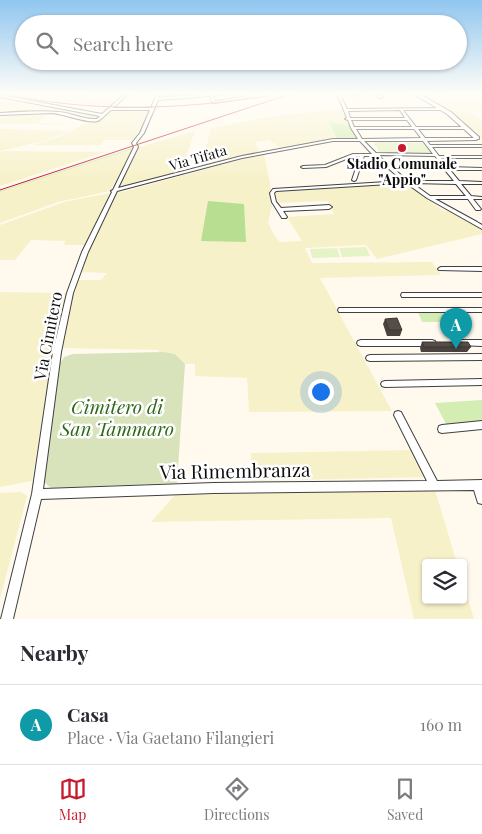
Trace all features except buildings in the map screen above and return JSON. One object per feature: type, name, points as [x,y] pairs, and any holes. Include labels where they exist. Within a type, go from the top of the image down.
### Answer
[{"type":"street","name":"Via Cimitero","points":[[7,619],[37,494],[57,352],[70,293],[78,268],[136,147],[134,142],[142,133],[147,122]]},
{"type":"street","points":[[349,122],[360,138],[407,182],[482,227]]},
{"type":"street","points":[[410,122],[478,209]]},
{"type":"street","points":[[458,122],[480,140]]},
{"type":"street","points":[[353,128],[465,128]]},
{"type":"street","name":"Via Tifata","points":[[349,139],[364,142]]},
{"type":"street","name":"Via Tifata","points":[[114,191],[263,153],[349,139],[480,140]]},
{"type":"street","points":[[430,146],[480,140]]},
{"type":"street","points":[[303,167],[326,166],[353,155],[482,157]]},
{"type":"street","points":[[354,180],[362,155]]},
{"type":"street","points":[[390,168],[482,169]]},
{"type":"street","points":[[284,217],[273,196],[275,190],[407,182],[482,183]]},
{"type":"street","points":[[430,197],[482,198]]},
{"type":"street","points":[[279,210],[329,207]]},
{"type":"street","points":[[441,269],[482,269]]},
{"type":"street","points":[[404,295],[482,295]]},
{"type":"street","points":[[341,310],[482,310]]},
{"type":"street","points":[[360,343],[445,343]]},
{"type":"street","points":[[454,343],[482,343]]},
{"type":"street","points":[[370,358],[482,357]]},
{"type":"street","points":[[385,384],[482,382]]},
{"type":"street","points":[[398,415],[434,485]]},
{"type":"street","points":[[442,429],[482,425]]},
{"type":"street","points":[[480,485],[482,499]]},
{"type":"street","name":"Via Rimembranza","points":[[37,494],[195,489],[480,485]]},
{"type":"shaded area","points":[[0,122],[39,122],[38,123],[79,124],[0,124]]},
{"type":"shaded area","points":[[144,122],[134,140],[104,140],[101,145],[33,145],[61,136],[86,123]]},
{"type":"shaded area","points":[[243,122],[348,122],[349,125],[329,122],[337,139],[280,148],[269,140],[255,142],[260,152],[201,168],[211,128]]},
{"type":"shaded area","points":[[461,122],[482,122],[482,138],[477,137]]},
{"type":"shaded area","points":[[0,128],[69,131],[47,140],[0,151]]},
{"type":"shaded area","points":[[195,131],[180,175],[117,190],[120,178],[139,147]]},
{"type":"shaded area","points":[[133,149],[110,191],[58,202],[0,223],[0,192]]},
{"type":"shaded area","points":[[3,151],[105,152],[0,186],[0,152]]},
{"type":"shaded area","points":[[264,153],[271,189],[272,206],[268,222],[274,235],[280,242],[302,241],[287,217],[334,214],[327,201],[278,203],[275,194],[277,192],[405,183],[444,211],[451,210],[482,229],[482,234],[377,259],[366,245],[305,248],[312,263],[432,262],[441,275],[320,278],[392,411],[249,412],[247,378],[195,376],[195,364],[185,364],[175,354],[158,352],[159,350],[61,348],[76,280],[101,280],[107,273],[79,272],[115,194]]},
{"type":"shaded area","points":[[110,193],[85,245],[64,245],[65,241],[31,240],[15,260],[0,260],[0,225],[64,202]]},
{"type":"shaded area","points":[[0,292],[67,293],[51,363],[32,481],[0,487]]},
{"type":"shaded area","points":[[413,450],[427,477],[252,481],[251,453]]},
{"type":"shaded area","points":[[435,490],[456,559],[422,559],[422,604],[467,604],[467,596],[474,619],[414,619],[391,518],[151,522],[175,495]]},
{"type":"shaded area","points":[[21,492],[27,496],[0,599],[0,493]]},
{"type":"green space","points":[[329,122],[349,125],[357,138],[337,139]]},
{"type":"green space","name":"Stadio Comunale \"Appio\"","points":[[374,142],[423,143],[431,153],[379,152]]},
{"type":"green space","points":[[135,147],[133,149],[0,192],[0,191]]},
{"type":"green space","points":[[208,201],[244,204],[246,242],[201,241]]},
{"type":"green space","points":[[366,247],[370,256],[342,257],[339,248]]},
{"type":"green space","points":[[337,248],[340,257],[312,258],[310,249]]},
{"type":"green space","points":[[418,312],[442,312],[447,322],[422,322]]},
{"type":"green space","name":"Cimitero di San Tammaro","points":[[163,352],[175,354],[185,364],[177,483],[51,488],[44,482],[60,364],[64,357],[73,354]]},
{"type":"green space","points":[[482,400],[482,421],[446,424],[435,403]]},
{"type":"railway","points":[[0,190],[206,122]]},
{"type":"place","name":"Stadio Comunale \"Appio\"","points":[[402,148]]},
{"type":"place","name":"Casa","points":[[456,349]]}]
